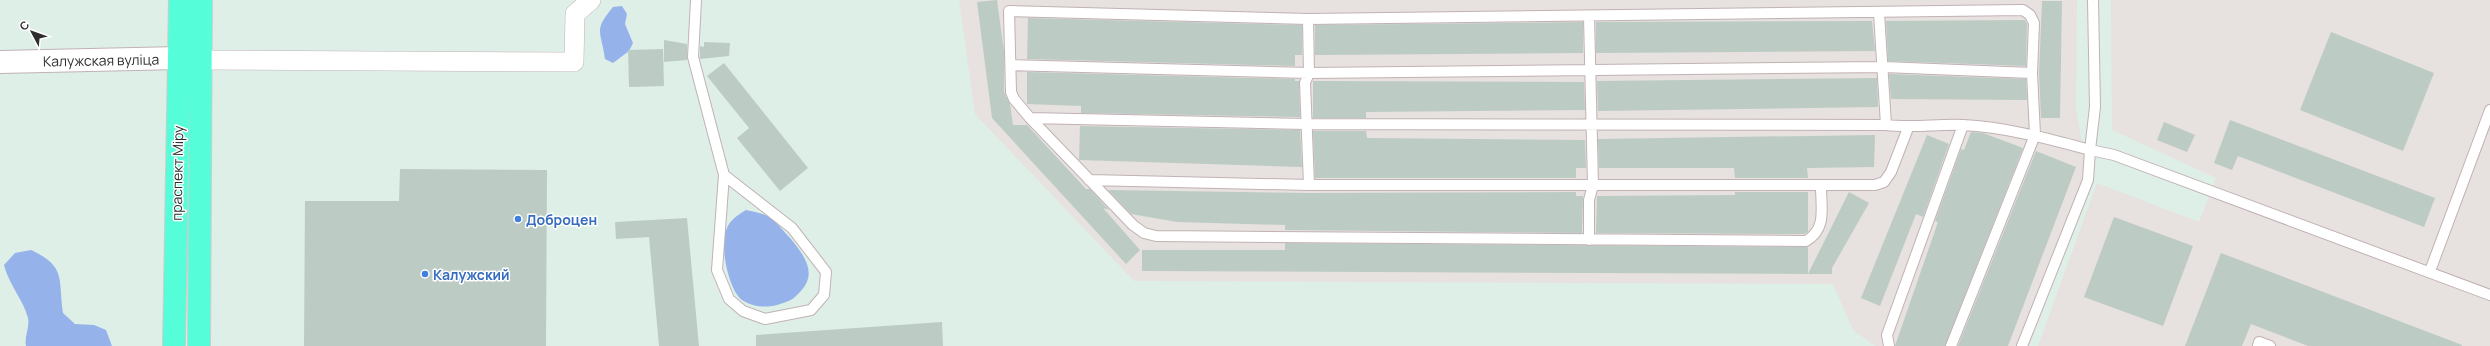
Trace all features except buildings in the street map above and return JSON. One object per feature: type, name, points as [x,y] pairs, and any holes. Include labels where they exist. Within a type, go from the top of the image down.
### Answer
[{"type":"main road","name":"праспект Міру","points":[[180,0],[190,59],[199,346]]},
{"type":"main road","name":"праспект Міру","points":[[174,346],[190,59],[201,0]]},
{"type":"street","points":[[190,59],[574,62],[575,14],[591,0]]},
{"type":"street","name":"Калужская вуліца","points":[[0,62],[190,59]]},
{"type":"lane","points":[[696,0],[694,57],[724,175],[717,270],[729,299],[743,311],[765,319],[811,310],[824,294],[826,272],[792,228],[724,175]]},
{"type":"lane","points":[[2022,346],[2088,180],[2090,150],[2096,107],[2093,0]]},
{"type":"lane","points":[[1821,186],[1820,226],[1815,236],[1806,241],[1156,236],[1144,233],[1133,225],[1030,118],[1014,99],[1011,92],[1009,11],[1308,19],[1589,17],[2023,10],[2030,15],[2034,23],[2032,73],[2035,135],[1951,346]]},
{"type":"lane","points":[[1879,13],[1884,67],[1886,125]]},
{"type":"lane","points":[[1589,17],[1593,125],[1593,185],[1589,200],[1589,240]]},
{"type":"lane","points":[[1308,19],[1309,73],[1305,83],[1309,185]]},
{"type":"lane","points":[[1011,65],[1309,73],[1590,72],[1884,67],[2032,73]]},
{"type":"lane","points":[[2430,271],[2490,110]]},
{"type":"lane","points":[[1030,118],[1306,124],[1886,125],[1908,128],[1963,125],[2035,135],[2114,155],[2430,271],[2490,295]]},
{"type":"lane","points":[[1888,346],[1887,335],[1963,125]]},
{"type":"lane","points":[[1089,180],[1309,185],[1875,185],[1884,182],[1891,172],[1908,128]]},
{"type":"lane","points":[[2258,346],[2259,342],[2270,346]]},
{"type":"shaded area","points":[[959,0],[2077,0],[2076,109],[2090,189],[2029,346],[1875,346],[1853,330],[1833,284],[1134,281],[975,114]]},
{"type":"shaded area","points":[[2111,0],[2490,0],[2490,346],[2038,346],[2097,183],[2199,222],[2216,178],[2112,130]]},
{"type":"shaded area","points":[[622,6],[627,14],[625,24],[633,43],[629,51],[613,63],[605,59],[600,31],[603,21],[613,7]]},
{"type":"shaded area","points":[[746,210],[764,214],[772,219],[791,239],[805,259],[809,273],[808,280],[798,294],[789,301],[773,306],[764,307],[755,305],[742,300],[733,286],[726,266],[724,244],[725,235],[731,222]]},
{"type":"shaded area","points":[[31,250],[43,256],[56,268],[59,275],[63,313],[75,324],[94,325],[106,330],[112,346],[26,346],[28,318],[26,311],[9,279],[4,265],[15,253]]},
{"type":"place","name":"Доброцен","points":[[518,219]]},
{"type":"place","name":"Калужский","points":[[425,274]]}]
